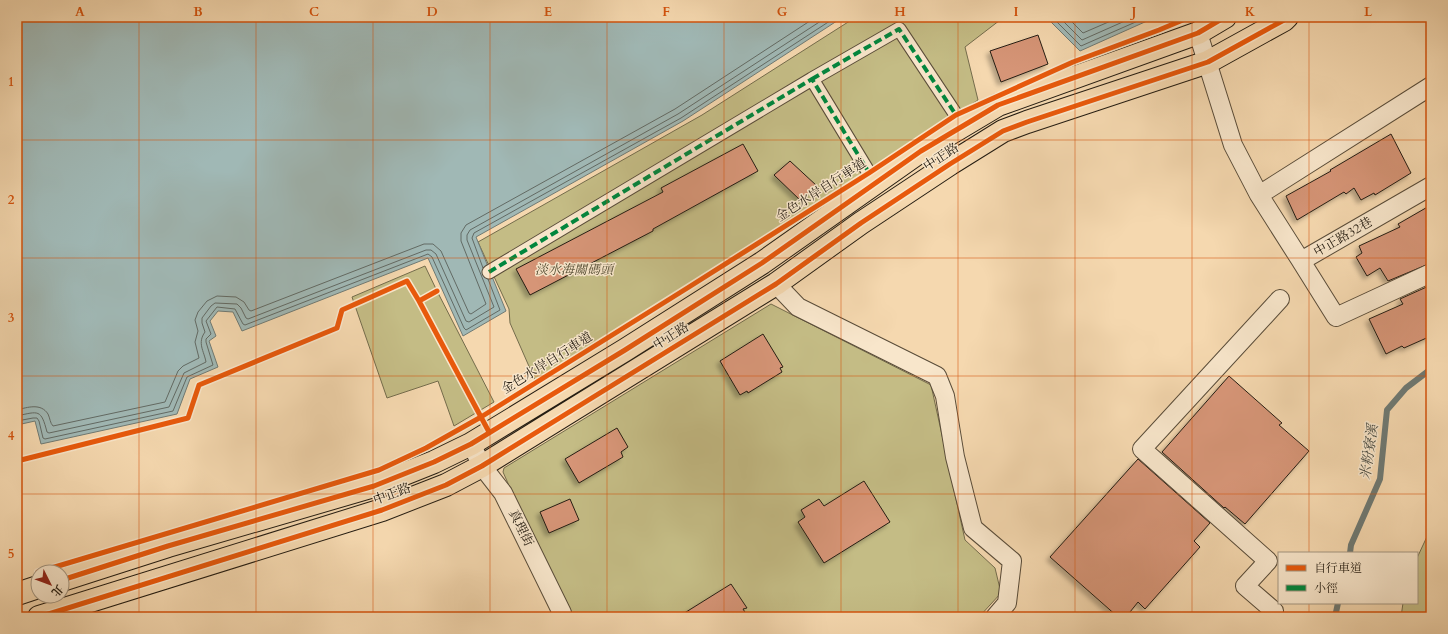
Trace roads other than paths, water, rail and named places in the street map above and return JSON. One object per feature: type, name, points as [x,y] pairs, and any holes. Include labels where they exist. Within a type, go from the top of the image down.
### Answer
[{"type":"main road","name":"中正路","points":[[70,577],[168,546],[374,486],[434,462],[471,444],[625,350],[762,263],[920,151],[998,105],[1198,33],[1225,17]]},
{"type":"main road","name":"中正路","points":[[39,617],[382,510],[446,485],[482,466],[776,284],[861,223],[950,164],[1003,132],[1027,122],[1208,62],[1288,18]]},
{"type":"main road","points":[[17,594],[30,590]]},
{"type":"street","points":[[489,272],[812,79],[899,29],[956,115]]},
{"type":"street","name":"中正路32巷","points":[[1198,33],[1233,145],[1259,195],[1301,261],[1431,186]]},
{"type":"street","points":[[812,79],[875,183]]},
{"type":"street","points":[[1259,195],[1431,86]]},
{"type":"street","points":[[1301,261],[1336,317],[1431,273]]},
{"type":"street","points":[[776,284],[798,307],[937,376],[945,396],[955,457],[973,528],[1012,561],[1007,603],[995,617]]},
{"type":"street","points":[[1269,617],[1274,611],[1246,586],[1268,561],[1142,449],[1280,298]]},
{"type":"street","name":"真理街","points":[[471,444],[482,466],[504,493],[562,613],[562,617]]},
{"type":"water","points":[[17,17],[843,17],[683,121],[476,237],[506,311],[463,336],[428,258],[242,331],[233,312],[218,311],[210,321],[216,336],[209,341],[218,367],[190,379],[177,414],[41,444],[35,421],[17,425]]},
{"type":"water","points":[[1046,17],[1156,17],[1080,51]]},
{"type":"waterway","name":"米粉寮溪","points":[[1350,552],[1351,545],[1380,479],[1387,410],[1406,388],[1431,369]]},
{"type":"waterway","name":"米粉寮溪","points":[[1335,617],[1338,604]]},
{"type":"park label","name":"淡水海關碼頭","points":[[574,270]]}]
